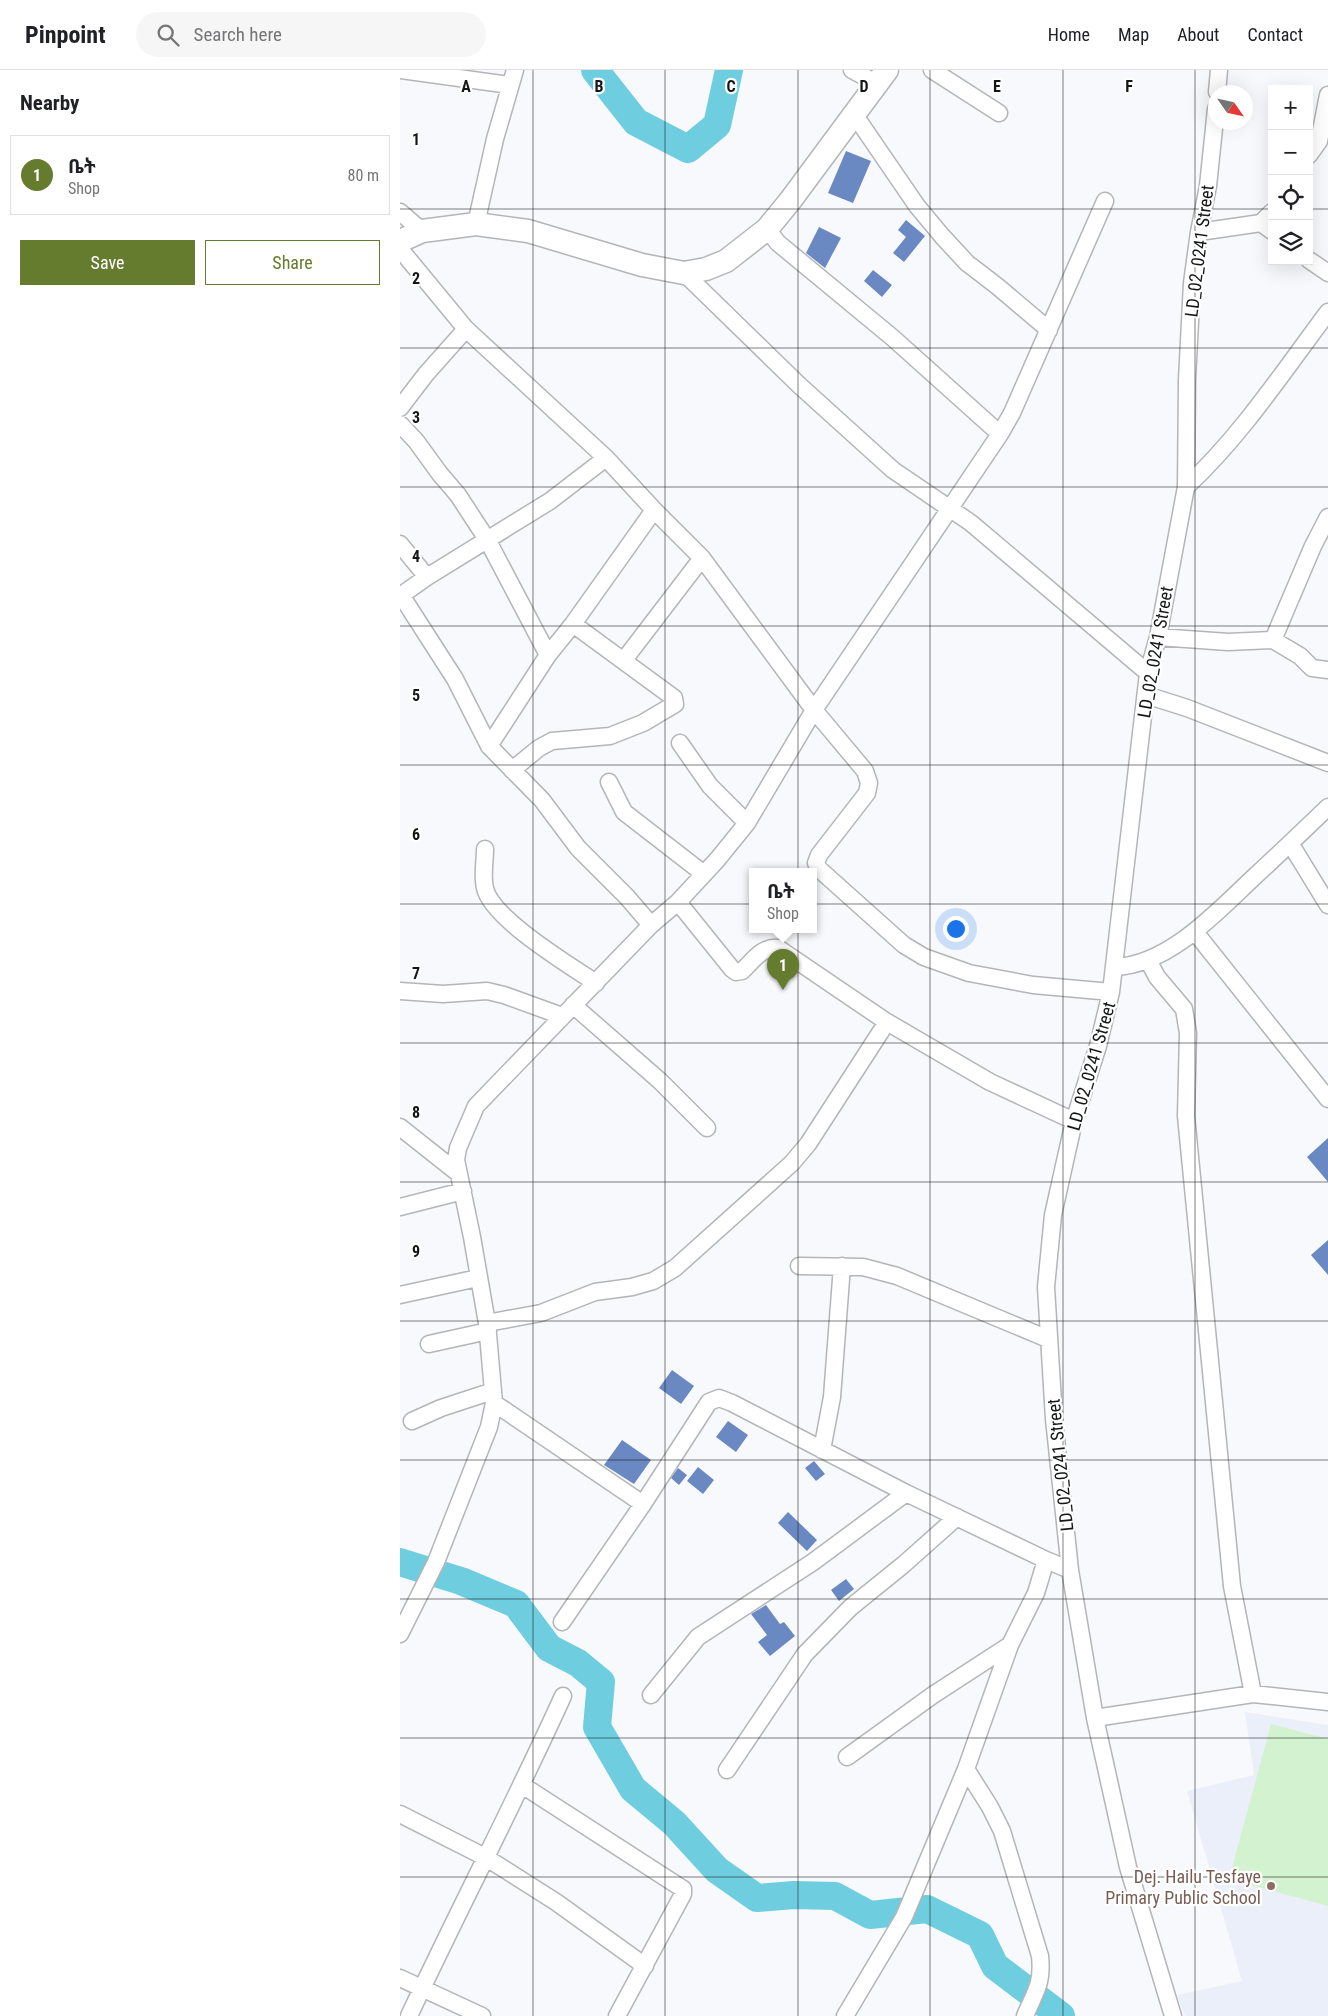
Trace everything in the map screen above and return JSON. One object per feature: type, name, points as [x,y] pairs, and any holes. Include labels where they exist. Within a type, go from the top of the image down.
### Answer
[{"type":"main road","points":[[400,241],[422,231],[476,224],[528,231],[642,265],[684,273],[706,269],[726,262],[767,228],[790,201],[882,76]]},
{"type":"street","points":[[400,70],[512,78],[495,139],[476,224]]},
{"type":"street","points":[[852,70],[882,76]]},
{"type":"street","points":[[932,70],[999,113]]},
{"type":"street","points":[[1218,85],[1219,70]]},
{"type":"street","points":[[1313,149],[1319,141],[1328,95]]},
{"type":"street","points":[[854,114],[917,206],[942,236],[967,263],[1049,330]]},
{"type":"street","name":"LD_02_0241 Street","points":[[1173,2016],[1128,1867],[1095,1718],[1070,1570],[1054,1420],[1046,1287],[1053,1215],[1074,1121],[1098,1046],[1111,992],[1148,674],[1158,637],[1186,487],[1187,380],[1192,283],[1208,186],[1214,130]]},
{"type":"street","points":[[400,1634],[433,1569],[489,1427],[494,1397],[487,1327],[456,1160],[458,1148],[476,1106],[651,925],[678,902],[747,823],[814,710],[948,508],[1000,434],[1012,413],[1106,201]]},
{"type":"street","points":[[400,212],[422,231]]},
{"type":"street","points":[[1199,232],[1268,222]]},
{"type":"street","points":[[767,228],[778,243],[893,338],[1000,434]]},
{"type":"street","points":[[400,249],[466,329],[606,458],[702,558],[814,710],[865,771],[868,783],[867,793],[819,855],[816,864],[819,869],[904,945],[924,957],[969,973],[1033,985],[1111,992]]},
{"type":"street","points":[[1313,263],[1328,273]]},
{"type":"street","points":[[684,273],[799,385],[893,470],[970,523],[1148,674]]},
{"type":"street","points":[[1186,487],[1232,440],[1328,312]]},
{"type":"street","points":[[400,408],[426,374],[466,329]]},
{"type":"street","points":[[400,424],[416,441],[458,495],[488,541],[548,655]]},
{"type":"street","points":[[606,458],[550,502],[427,577],[401,595],[454,679],[489,746],[542,800],[578,848],[627,896],[651,925]]},
{"type":"street","points":[[489,746],[548,655],[573,624],[654,510]]},
{"type":"street","points":[[1273,640],[1308,558],[1328,517]]},
{"type":"street","points":[[400,544],[427,577]]},
{"type":"street","points":[[624,660],[702,558]]},
{"type":"street","points":[[512,770],[539,748],[552,741],[610,736],[643,723],[672,708],[675,704],[674,698],[573,624]]},
{"type":"street","points":[[1158,637],[1228,642],[1273,640],[1300,656],[1312,668],[1328,670]]},
{"type":"street","points":[[1146,695],[1195,711],[1328,763]]},
{"type":"street","points":[[680,743],[710,786],[747,823]]},
{"type":"street","points":[[609,782],[624,812],[704,874]]},
{"type":"street","points":[[1114,967],[1129,967],[1148,960],[1195,932],[1328,807]]},
{"type":"street","points":[[1290,843],[1328,905]]},
{"type":"street","points":[[484,849],[485,888],[491,903],[503,915],[546,949],[596,983]]},
{"type":"street","points":[[678,902],[736,972],[742,972],[763,951],[770,947],[778,948],[887,1022],[990,1082],[1074,1121]]},
{"type":"street","points":[[1195,932],[1328,1099]]},
{"type":"street","points":[[1148,960],[1157,977],[1184,1010],[1188,1033],[1186,1116],[1232,1586],[1254,1694]]},
{"type":"street","points":[[400,991],[443,994],[488,991],[567,1011],[660,1081],[707,1128]]},
{"type":"street","points":[[429,1344],[541,1314],[595,1292],[632,1287],[653,1281],[675,1268],[792,1163],[803,1150],[887,1022]]},
{"type":"street","points":[[400,1127],[458,1173]]},
{"type":"street","points":[[400,1207],[463,1191]]},
{"type":"street","points":[[799,1266],[863,1267],[897,1276],[1048,1339]]},
{"type":"street","points":[[822,1450],[832,1397],[842,1266]]},
{"type":"street","points":[[400,1295],[478,1278]]},
{"type":"street","points":[[412,1421],[441,1408],[494,1397],[643,1504]]},
{"type":"street","points":[[562,1622],[643,1504],[709,1402],[719,1398],[957,1517],[1070,1570]]},
{"type":"street","points":[[651,1695],[698,1637],[813,1562],[906,1492]]},
{"type":"street","points":[[727,1770],[805,1654],[851,1607],[903,1565],[957,1517]]},
{"type":"street","points":[[844,2016],[904,1917],[966,1769],[1010,1645],[1036,1593],[1046,1560]]},
{"type":"street","points":[[847,1757],[933,1695],[1010,1645]]},
{"type":"street","points":[[1095,1718],[1254,1694],[1328,1702]]},
{"type":"street","points":[[409,2016],[485,1857],[522,1785],[563,1696]]},
{"type":"street","points":[[966,1769],[990,1807],[1002,1831],[1040,1956],[1042,1972],[1025,2016]]},
{"type":"street","points":[[522,1785],[683,1889],[683,1894],[617,2016]]},
{"type":"street","points":[[400,1814],[485,1857],[556,1902],[644,1966]]},
{"type":"street","points":[[400,1978],[482,2016]]},
{"type":"shaded area","name":"Dej. Hailu Tesfaye Primary Public School","points":[[1245,1712],[1328,1725],[1328,2016],[1185,2016],[1177,1995],[1242,1981],[1187,1791],[1254,1775]]},
{"type":"green space","points":[[1271,1724],[1328,1739],[1328,1906],[1229,1879]]},
{"type":"building","points":[[846,151],[871,161],[853,203],[828,193]]},
{"type":"building","points":[[906,220],[925,236],[904,262],[893,253],[906,237],[898,230]]},
{"type":"building","points":[[819,227],[841,238],[825,268],[806,253]]},
{"type":"building","points":[[873,270],[892,285],[882,297],[864,281]]},
{"type":"building","points":[[1328,1138],[1328,1182],[1307,1157]]},
{"type":"building","points":[[1328,1240],[1328,1275],[1311,1255]]},
{"type":"building","points":[[672,1370],[694,1386],[681,1404],[659,1388]]},
{"type":"building","points":[[728,1421],[748,1435],[736,1452],[716,1437]]},
{"type":"building","points":[[622,1440],[651,1460],[634,1484],[604,1465]]},
{"type":"building","points":[[814,1461],[825,1474],[816,1481],[805,1468]]},
{"type":"building","points":[[698,1467],[714,1480],[703,1494],[687,1481]]},
{"type":"building","points":[[678,1468],[687,1475],[679,1485],[671,1478]]},
{"type":"building","points":[[788,1512],[817,1540],[807,1551],[778,1523]]},
{"type":"building","points":[[846,1579],[854,1589],[839,1601],[831,1590]]},
{"type":"building","points":[[766,1605],[780,1624],[784,1622],[795,1636],[770,1656],[758,1642],[767,1635],[751,1614]]},
{"type":"waterway","points":[[595,70],[636,122],[688,149],[717,125],[729,70]]},
{"type":"waterway","points":[[400,1562],[461,1581],[516,1604],[549,1648],[578,1663],[601,1682],[597,1727],[633,1789],[674,1823],[717,1870],[757,1898],[794,1895],[835,1896],[870,1915],[927,1909],[980,1935],[995,1966],[1061,2016]]},
{"type":"place","name":"ቤት","points":[[783,990]]},
{"type":"place","name":"Dej. Hailu Tesfaye Primary Public School","points":[[1271,1886]]}]
